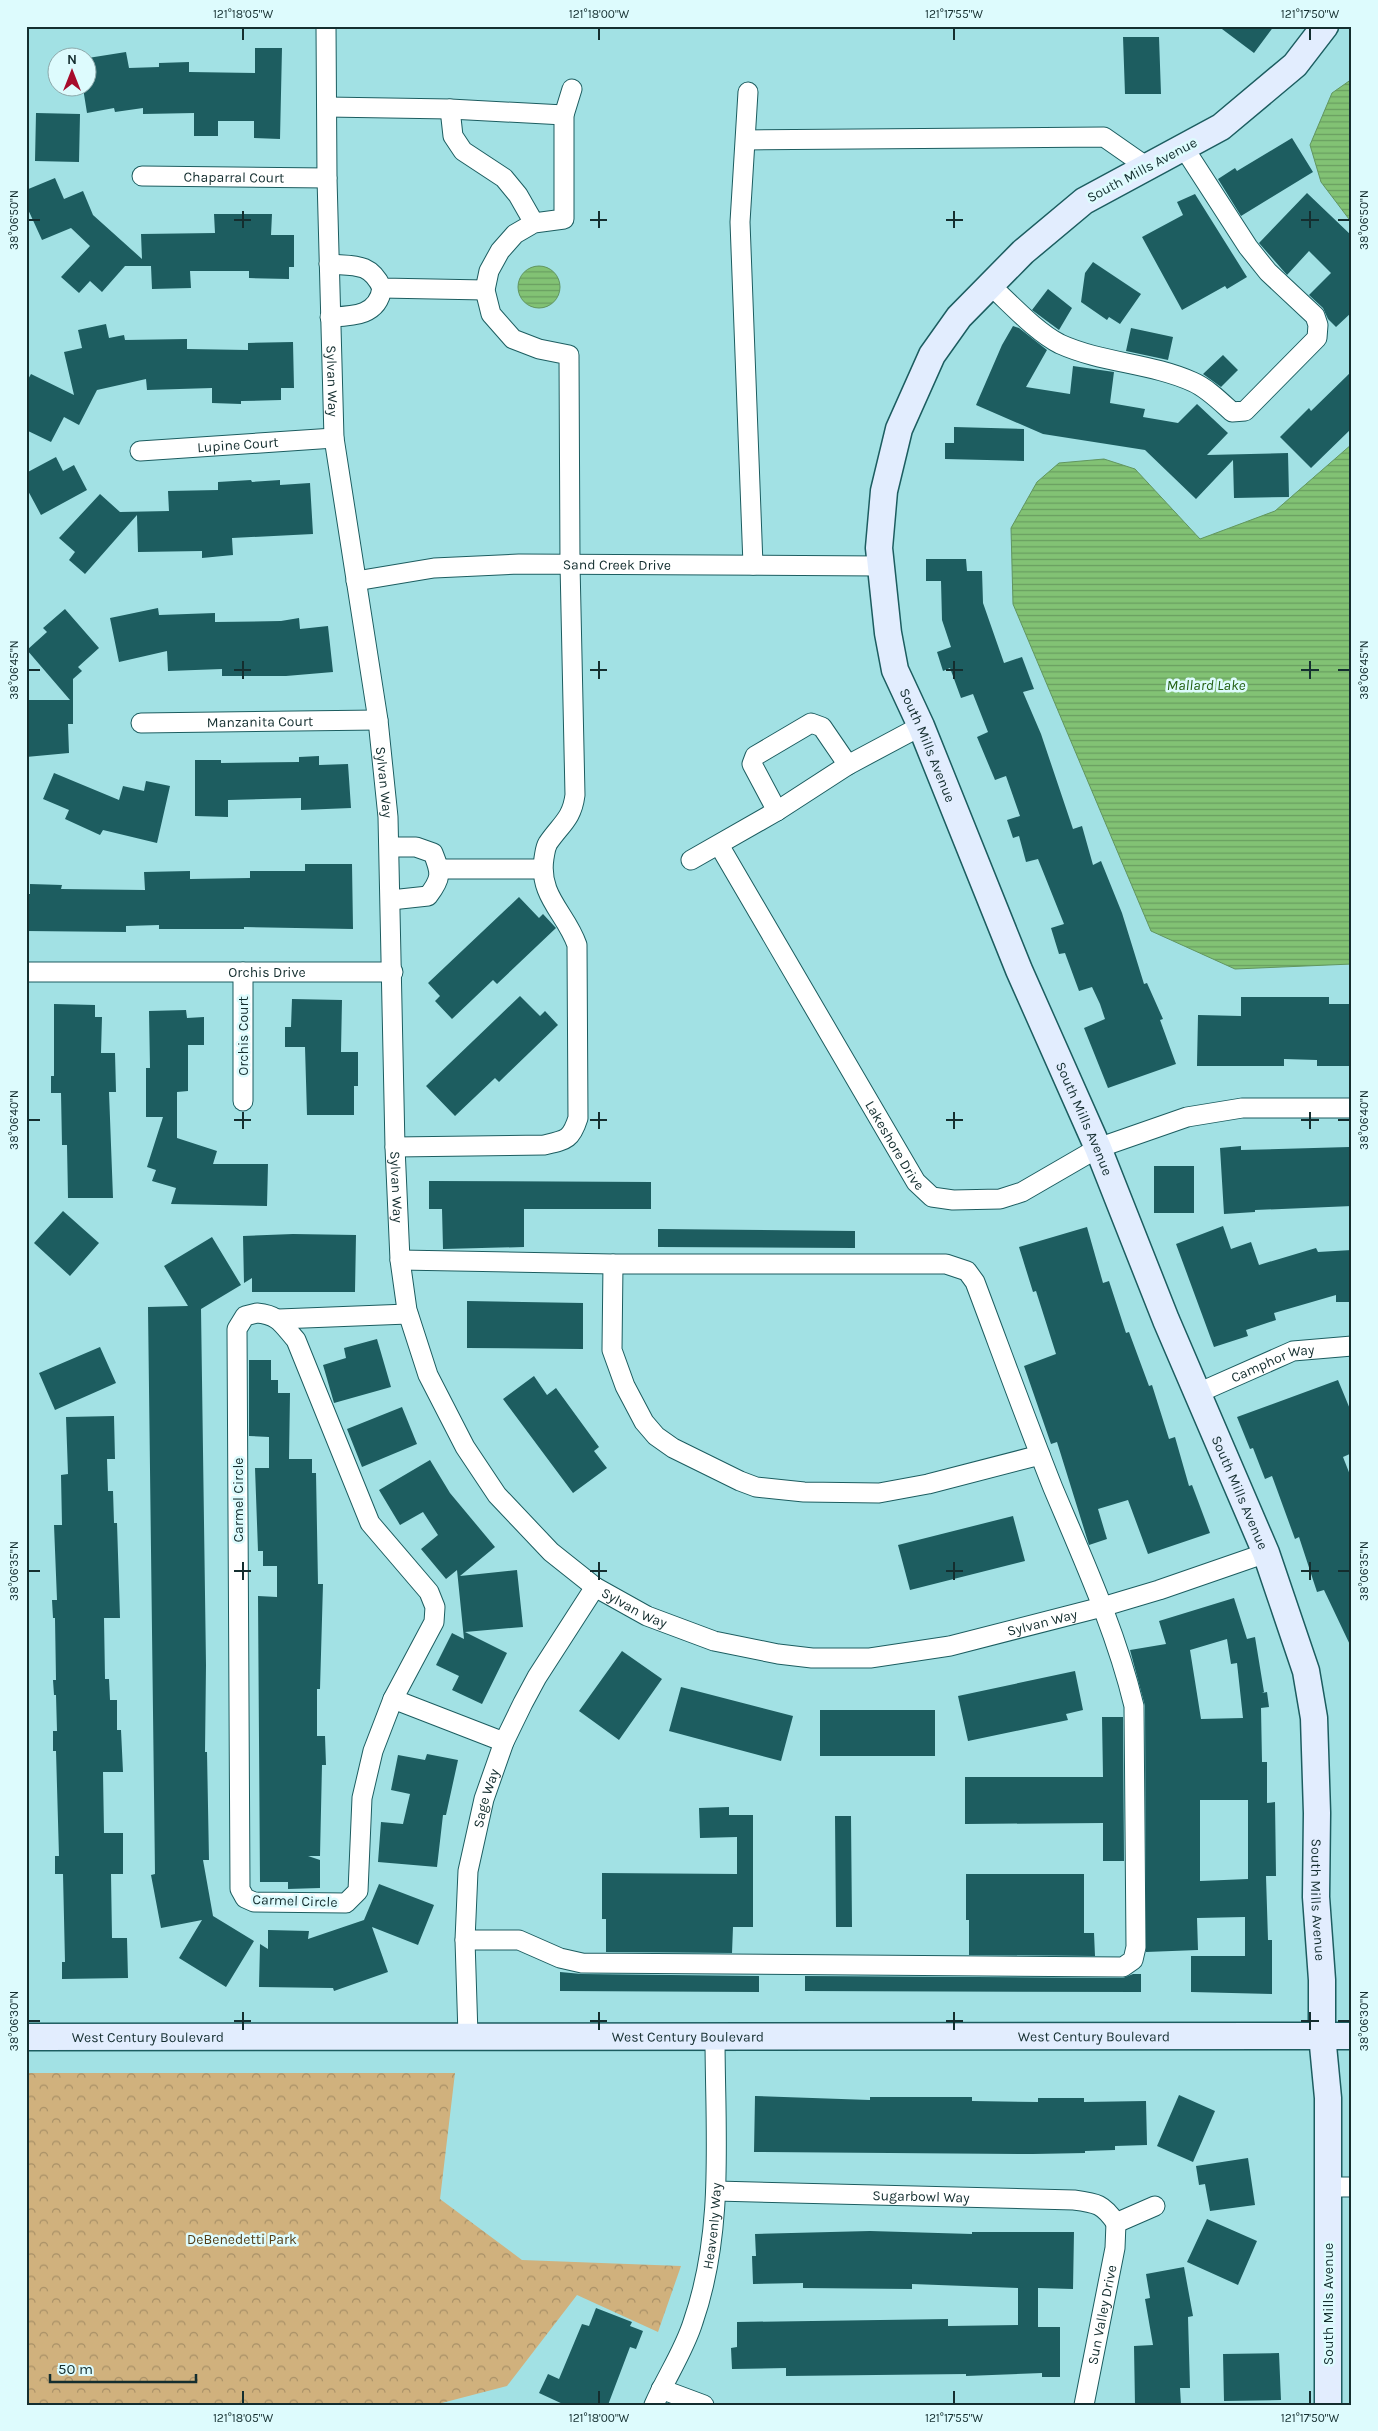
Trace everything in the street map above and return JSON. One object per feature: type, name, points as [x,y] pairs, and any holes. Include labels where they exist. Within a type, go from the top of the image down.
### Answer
[{"type":"street","name":"Sylvan Way","points":[[326,26],[327,178],[334,438],[378,720],[390,847],[395,1147],[400,1260],[408,1314],[428,1375],[465,1447],[497,1495],[551,1552],[595,1588],[648,1616],[714,1641],[778,1654],[812,1658],[870,1658],[950,1646],[1102,1607],[1159,1590],[1266,1553]]},
{"type":"street","name":"South Mills Avenue","points":[[1325,26],[1295,65],[1260,96],[1221,127],[1084,200],[1023,252],[959,317],[932,355],[899,430],[884,491],[879,548],[895,670],[921,726],[1019,970],[1098,1148],[1166,1320],[1266,1553],[1306,1672],[1314,1718],[1318,1814],[1316,1898],[1322,1980],[1322,2035],[1339,2187],[1328,2405]]},
{"type":"street","points":[[395,1147],[544,1146],[565,1141],[573,1133],[578,1118],[577,945],[572,928],[556,909],[545,886],[542,868],[546,846],[573,812],[576,795],[570,564],[569,355],[539,349],[513,339],[492,314],[485,290],[489,271],[500,252],[515,234],[534,223],[564,219],[564,115],[572,89]]},
{"type":"street","points":[[748,92],[740,222],[753,565]]},
{"type":"street","points":[[327,107],[450,109],[564,115]]},
{"type":"street","points":[[450,109],[453,136],[463,151],[504,178],[518,195],[534,223]]},
{"type":"street","points":[[746,140],[1104,137],[1147,167]]},
{"type":"street","points":[[990,284],[1044,333],[1059,343],[1087,354],[1176,376],[1195,383],[1232,412],[1245,411],[1318,338],[1318,325],[1315,316],[1268,272],[1248,247],[1184,148]]},
{"type":"street","name":"Chaparral Court","points":[[142,176],[327,178]]},
{"type":"street","points":[[329,264],[363,267],[376,276],[382,288],[380,296],[370,310],[360,315],[330,317]]},
{"type":"street","points":[[382,288],[485,290]]},
{"type":"street","name":"Lupine Court","points":[[140,451],[334,438]]},
{"type":"street","name":"Sand Creek Drive","points":[[356,581],[434,568],[519,564],[880,566]]},
{"type":"street","name":"Manzanita Court","points":[[142,723],[378,720]]},
{"type":"street","points":[[777,810],[752,764],[755,756],[811,723],[822,726],[848,765]]},
{"type":"street","points":[[690,860],[777,810],[848,765],[921,726]]},
{"type":"street","name":"Lakeshore Drive","points":[[719,844],[916,1182],[932,1197],[953,1200],[1000,1199],[1022,1192],[1098,1148],[1186,1117],[1242,1108],[1352,1108]]},
{"type":"street","points":[[390,847],[416,847],[433,853],[440,869],[438,884],[428,896],[391,900]]},
{"type":"street","points":[[440,869],[542,868]]},
{"type":"street","name":"Orchis Drive","points":[[26,972],[392,972]]},
{"type":"street","name":"Orchis Court","points":[[243,972],[243,1101]]},
{"type":"street","points":[[400,1260],[613,1264],[946,1264],[967,1271],[975,1282],[1040,1455],[1102,1607],[1128,1681],[1134,1706],[1136,1947],[1133,1960],[1123,1966],[582,1963],[560,1958],[519,1940],[465,1940]]},
{"type":"street","points":[[613,1264],[612,1350],[625,1386],[644,1422],[656,1436],[673,1448],[740,1481],[756,1487],[804,1492],[879,1493],[928,1484],[1040,1455]]},
{"type":"street","name":"Carmel Circle","points":[[270,1314],[278,1319],[296,1340],[370,1523],[429,1592],[435,1607],[434,1622],[392,1699],[373,1751],[362,1798],[358,1891],[346,1903],[254,1902],[245,1898],[240,1889],[237,1329],[245,1316],[270,1314]]},
{"type":"street","points":[[278,1319],[408,1314]]},
{"type":"street","name":"Camphor Way","points":[[1198,1393],[1293,1351],[1352,1346]]},
{"type":"street","name":"Sage Way","points":[[468,2035],[465,1940],[468,1870],[484,1799],[504,1742],[537,1677],[595,1588]]},
{"type":"street","points":[[392,1699],[504,1742]]},
{"type":"street","name":"West Century Boulevard","points":[[26,2037],[468,2035],[1352,2036]]},
{"type":"street","name":"Heavenly Way","points":[[658,2397],[693,2324],[705,2282],[714,2237],[716,2191],[715,2036]]},
{"type":"street","name":"Sugarbowl Way","points":[[716,2191],[1074,2200],[1097,2203],[1107,2210],[1116,2223]]},
{"type":"street","points":[[1116,2223],[1154,2206]]},
{"type":"street","name":"Sun Valley Drive","points":[[1084,2405],[1114,2248],[1116,2223]]},
{"type":"street","points":[[658,2397],[704,2405]]},
{"type":"green space","name":"DeBenedetti Park","points":[[26,2073],[455,2073],[440,2199],[522,2260],[681,2266],[658,2332],[577,2295],[507,2386],[434,2405],[26,2405]]},
{"type":"water","points":[[1352,79],[1352,223],[1321,182],[1310,145],[1332,93]]},
{"type":"water","points":[[543,266],[551,269],[557,275],[560,287],[557,299],[551,305],[535,308],[527,305],[521,299],[518,283],[521,275],[527,269]]},
{"type":"water","name":"Mallard Lake","points":[[1352,444],[1352,964],[1235,969],[1151,931],[1013,604],[1011,528],[1037,482],[1059,463],[1104,459],[1135,469],[1200,539],[1275,511]]},
{"type":"building","points":[[1218,26],[1274,26],[1254,53]]},
{"type":"building","points":[[1123,37],[1159,37],[1161,94],[1125,94]]},
{"type":"building","points":[[255,48],[282,48],[280,139],[254,138],[254,121],[218,121],[218,136],[194,136],[194,113],[143,114],[143,108],[115,112],[114,108],[87,113],[85,98],[98,98],[98,56],[126,52],[129,68],[159,67],[159,63],[189,62],[189,72],[255,73]]},
{"type":"building","points":[[36,113],[80,114],[79,162],[35,161]]},
{"type":"building","points":[[1292,138],[1313,172],[1241,216],[1218,179],[1235,168],[1237,171]]},
{"type":"building","points":[[55,178],[64,199],[83,191],[93,215],[142,259],[141,234],[215,233],[214,214],[272,214],[271,235],[294,235],[294,267],[289,267],[289,279],[249,278],[249,271],[190,271],[191,288],[152,289],[151,266],[125,266],[102,292],[90,281],[79,293],[61,277],[90,246],[71,228],[42,240],[26,205],[26,190]]},
{"type":"building","points":[[1307,193],[1352,236],[1352,312],[1336,327],[1328,319],[1323,308],[1309,295],[1331,273],[1309,251],[1287,275],[1259,243]]},
{"type":"building","points":[[1195,194],[1247,277],[1227,289],[1225,286],[1182,310],[1142,237],[1183,215],[1177,202]]},
{"type":"building","points":[[1093,262],[1141,294],[1120,324],[1109,317],[1107,320],[1081,302],[1085,273]]},
{"type":"building","points":[[1048,289],[1072,308],[1059,330],[1032,310]]},
{"type":"building","points":[[106,324],[109,338],[124,335],[125,340],[187,339],[187,349],[248,350],[248,343],[293,342],[294,388],[281,388],[281,400],[241,401],[241,404],[212,403],[212,388],[147,390],[146,379],[97,390],[79,425],[64,417],[51,442],[26,430],[26,383],[31,374],[74,395],[64,352],[82,348],[78,330]]},
{"type":"building","points":[[1013,326],[1019,328],[1047,350],[1026,387],[1070,394],[1073,366],[1114,372],[1110,403],[1145,409],[1143,417],[1178,423],[1197,404],[1228,433],[1207,455],[1288,453],[1289,497],[1234,498],[1233,460],[1196,499],[1145,450],[1043,434],[976,405],[1002,345]]},
{"type":"building","points":[[1131,328],[1173,337],[1168,360],[1126,351]]},
{"type":"building","points":[[1223,355],[1238,370],[1221,387],[1203,374]]},
{"type":"building","points":[[1352,371],[1352,428],[1311,468],[1280,437],[1309,408],[1311,411]]},
{"type":"building","points":[[954,427],[1024,429],[1024,461],[945,459],[945,443],[954,443]]},
{"type":"building","points":[[56,457],[63,471],[74,465],[87,490],[41,515],[26,487],[26,473]]},
{"type":"building","points":[[251,480],[252,482],[280,480],[280,485],[310,483],[313,534],[232,538],[233,555],[202,558],[202,551],[138,552],[137,515],[85,574],[69,560],[75,552],[59,538],[100,494],[120,512],[169,511],[168,491],[218,490],[218,482]]},
{"type":"building","points":[[926,559],[966,559],[967,571],[982,571],[983,603],[1004,663],[1022,657],[1034,689],[1023,692],[1041,734],[1073,829],[1082,826],[1093,865],[1101,861],[1122,913],[1144,984],[1147,983],[1163,1019],[1160,1020],[1176,1064],[1108,1088],[1084,1028],[1105,1019],[1100,1004],[1092,987],[1079,991],[1065,953],[1059,954],[1051,928],[1064,924],[1038,859],[1026,862],[1019,836],[1013,838],[1007,820],[1020,816],[1006,776],[995,780],[977,737],[988,732],[973,694],[961,698],[950,668],[943,671],[937,652],[951,647],[942,620],[941,581],[926,581]]},
{"type":"building","points":[[158,608],[159,615],[215,613],[215,622],[281,621],[299,618],[300,629],[328,626],[333,672],[286,676],[222,676],[222,669],[168,671],[167,651],[119,662],[110,618]]},
{"type":"building","points":[[65,609],[99,648],[78,667],[82,671],[73,679],[73,724],[68,724],[69,753],[26,757],[26,700],[70,700],[27,650],[47,632],[43,628]]},
{"type":"building","points":[[319,756],[319,765],[348,764],[351,808],[301,810],[301,798],[228,800],[228,817],[195,816],[195,760],[221,760],[221,763],[299,762],[299,757]]},
{"type":"building","points":[[54,773],[119,800],[123,786],[144,791],[146,781],[170,786],[157,843],[103,830],[100,835],[65,819],[69,810],[43,799]]},
{"type":"building","points":[[305,864],[352,864],[353,929],[244,927],[244,929],[159,929],[159,925],[126,926],[126,932],[26,931],[26,894],[30,894],[30,884],[62,885],[61,889],[145,890],[144,872],[190,871],[190,879],[250,878],[250,871],[305,871]]},
{"type":"building","points":[[519,897],[539,918],[543,914],[556,928],[497,984],[493,980],[452,1019],[435,1001],[440,996],[428,983]]},
{"type":"building","points":[[520,996],[540,1016],[545,1011],[558,1025],[499,1082],[495,1078],[455,1116],[426,1086]]},
{"type":"building","points":[[1241,997],[1329,997],[1329,1004],[1352,1004],[1352,1066],[1317,1066],[1317,1060],[1284,1059],[1284,1066],[1197,1066],[1198,1015],[1241,1016]]},
{"type":"building","points":[[292,999],[342,1000],[341,1052],[358,1052],[358,1086],[354,1086],[354,1115],[307,1115],[305,1047],[285,1047],[285,1027],[291,1027]]},
{"type":"building","points":[[54,1004],[95,1005],[95,1017],[102,1017],[101,1053],[115,1053],[116,1092],[109,1092],[113,1198],[68,1198],[67,1145],[62,1145],[61,1093],[51,1093],[51,1076],[54,1076]]},
{"type":"building","points":[[186,1010],[187,1018],[204,1017],[204,1045],[188,1045],[188,1091],[177,1092],[177,1138],[217,1151],[213,1164],[268,1164],[267,1206],[171,1204],[176,1188],[152,1181],[156,1170],[147,1167],[163,1117],[146,1117],[146,1068],[150,1068],[149,1011]]},
{"type":"building","points":[[1241,1146],[1241,1150],[1349,1147],[1349,1166],[1352,1166],[1352,1206],[1255,1210],[1255,1212],[1224,1214],[1220,1148]]},
{"type":"building","points":[[1154,1166],[1194,1166],[1194,1213],[1154,1213]]},
{"type":"building","points":[[429,1181],[651,1182],[651,1209],[524,1209],[524,1247],[443,1249],[442,1209],[429,1209]]},
{"type":"building","points":[[63,1211],[99,1243],[70,1276],[34,1243]]},
{"type":"building","points":[[1223,1226],[1231,1249],[1251,1242],[1259,1265],[1316,1248],[1318,1252],[1352,1250],[1352,1302],[1336,1302],[1336,1295],[1274,1313],[1276,1320],[1246,1330],[1248,1336],[1214,1347],[1176,1244]]},
{"type":"building","points":[[1087,1227],[1103,1283],[1109,1281],[1126,1333],[1129,1332],[1149,1386],[1152,1385],[1169,1439],[1175,1437],[1189,1486],[1192,1485],[1210,1533],[1148,1554],[1128,1500],[1098,1509],[1107,1539],[1089,1545],[1057,1442],[1051,1444],[1024,1366],[1056,1354],[1036,1291],[1033,1292],[1019,1247]]},
{"type":"building","points":[[658,1229],[855,1231],[855,1248],[658,1247]]},
{"type":"building","points":[[293,1234],[356,1235],[355,1292],[252,1292],[252,1278],[244,1283],[243,1236]]},
{"type":"building","points":[[212,1237],[241,1285],[201,1309],[206,1665],[205,1752],[207,1752],[209,1860],[203,1860],[213,1916],[254,1941],[226,1987],[179,1958],[202,1920],[161,1928],[151,1875],[155,1874],[148,1307],[188,1306],[164,1266]]},
{"type":"building","points":[[467,1301],[583,1303],[583,1349],[467,1348]]},
{"type":"building","points":[[377,1339],[391,1387],[334,1403],[323,1365],[346,1358],[344,1348]]},
{"type":"building","points":[[100,1347],[116,1383],[55,1410],[39,1373]]},
{"type":"building","points":[[249,1360],[271,1360],[271,1380],[278,1380],[278,1393],[290,1393],[289,1459],[312,1459],[312,1473],[316,1473],[318,1584],[323,1584],[320,1689],[317,1689],[317,1736],[325,1736],[326,1765],[322,1765],[320,1856],[308,1856],[320,1860],[320,1888],[288,1889],[288,1882],[260,1882],[258,1596],[277,1597],[277,1566],[263,1566],[263,1551],[258,1551],[255,1468],[269,1468],[269,1437],[249,1436]]},
{"type":"building","points":[[534,1376],[547,1395],[556,1388],[599,1447],[594,1451],[607,1468],[573,1493],[503,1399]]},
{"type":"building","points":[[1338,1380],[1352,1414],[1352,1453],[1343,1457],[1352,1480],[1352,1649],[1324,1590],[1317,1592],[1299,1537],[1295,1539],[1272,1476],[1265,1479],[1253,1448],[1250,1449],[1237,1417]]},
{"type":"building","points":[[402,1407],[417,1444],[362,1467],[347,1429]]},
{"type":"building","points":[[114,1416],[115,1459],[107,1459],[108,1491],[113,1491],[114,1523],[117,1523],[120,1618],[104,1618],[105,1679],[109,1679],[110,1700],[117,1700],[117,1730],[121,1730],[123,1772],[103,1772],[104,1833],[123,1833],[123,1874],[111,1874],[112,1938],[127,1938],[128,1978],[62,1979],[62,1962],[65,1962],[63,1874],[55,1874],[55,1856],[59,1856],[56,1751],[53,1751],[53,1731],[57,1731],[56,1695],[54,1695],[53,1680],[56,1680],[55,1618],[53,1618],[52,1600],[57,1600],[54,1525],[62,1525],[61,1475],[68,1474],[66,1417]]},
{"type":"building","points":[[430,1460],[450,1493],[495,1547],[460,1576],[517,1570],[523,1627],[465,1632],[507,1653],[482,1704],[452,1690],[459,1676],[436,1665],[452,1633],[464,1639],[457,1570],[446,1579],[421,1549],[438,1535],[423,1512],[400,1525],[379,1490]]},
{"type":"building","points":[[1013,1516],[1025,1561],[910,1590],[898,1545]]},
{"type":"building","points":[[1234,1598],[1247,1639],[1255,1637],[1264,1692],[1262,1693],[1267,1692],[1269,1707],[1261,1708],[1262,1762],[1267,1762],[1267,1803],[1275,1802],[1276,1876],[1266,1876],[1268,1940],[1272,1940],[1272,1994],[1191,1992],[1191,1956],[1245,1956],[1245,1917],[1197,1918],[1198,1950],[1146,1952],[1145,1706],[1130,1650],[1166,1644],[1159,1621]],"holes":[[[1227,1639],[1231,1664],[1237,1663],[1243,1718],[1201,1719],[1190,1650]],[[1200,1800],[1248,1800],[1248,1879],[1200,1881]]]},
{"type":"building","points":[[622,1651],[662,1679],[619,1740],[579,1711]]},
{"type":"building","points":[[1075,1671],[1083,1710],[1066,1714],[1068,1720],[968,1741],[958,1696]]},
{"type":"building","points":[[681,1687],[793,1716],[781,1761],[669,1731]]},
{"type":"building","points":[[820,1710],[935,1710],[935,1756],[820,1756]]},
{"type":"building","points":[[1102,1717],[1123,1717],[1124,1861],[1103,1861],[1103,1823],[965,1824],[965,1777],[1103,1777]]},
{"type":"building","points":[[427,1754],[458,1760],[446,1815],[443,1815],[437,1867],[378,1862],[381,1822],[403,1824],[410,1794],[391,1790],[398,1755],[425,1760]]},
{"type":"building","points":[[729,1807],[729,1815],[753,1815],[753,1927],[733,1927],[732,1953],[606,1952],[606,1919],[602,1919],[602,1873],[737,1874],[737,1837],[700,1838],[699,1808]]},
{"type":"building","points":[[835,1816],[851,1816],[852,1927],[836,1927]]},
{"type":"building","points":[[966,1874],[1084,1874],[1084,1933],[1094,1933],[1095,1956],[969,1955],[969,1920],[966,1920]]},
{"type":"building","points":[[379,1884],[434,1905],[418,1945],[372,1927],[388,1972],[334,1991],[333,1988],[259,1987],[260,1944],[268,1949],[268,1930],[309,1931],[308,1939],[364,1920]]},
{"type":"building","points":[[560,1972],[582,1974],[759,1976],[759,1992],[560,1991]]},
{"type":"building","points":[[1133,1974],[1141,1974],[1141,1992],[805,1991],[805,1976],[1123,1978]]},
{"type":"building","points":[[1179,2095],[1215,2111],[1193,2162],[1157,2146]]},
{"type":"building","points":[[755,2096],[870,2100],[870,2097],[972,2097],[972,2101],[1038,2102],[1038,2098],[1084,2098],[1084,2102],[1146,2101],[1147,2145],[1115,2146],[1115,2150],[1085,2151],[1085,2153],[1033,2154],[754,2152]]},
{"type":"building","points":[[1248,2158],[1255,2205],[1210,2211],[1205,2184],[1199,2185],[1196,2166]]},
{"type":"building","points":[[1207,2219],[1257,2241],[1238,2285],[1187,2262]]},
{"type":"building","points":[[870,2231],[972,2234],[972,2232],[1074,2232],[1073,2289],[1038,2288],[1038,2327],[1060,2327],[1060,2377],[1042,2377],[1042,2373],[966,2376],[966,2374],[786,2376],[786,2368],[732,2369],[731,2348],[737,2347],[737,2322],[948,2319],[948,2326],[1018,2325],[1018,2288],[912,2284],[912,2289],[803,2288],[803,2283],[753,2284],[752,2256],[756,2256],[755,2234]]},
{"type":"building","points":[[1184,2267],[1193,2316],[1188,2317],[1190,2388],[1180,2388],[1181,2405],[1135,2405],[1134,2346],[1153,2345],[1145,2299],[1150,2298],[1146,2274]]},
{"type":"building","points":[[596,2308],[632,2322],[630,2326],[643,2331],[636,2349],[630,2347],[608,2405],[565,2405],[539,2393],[548,2374],[559,2379],[582,2324],[589,2326]]},
{"type":"building","points":[[1279,2353],[1281,2400],[1224,2401],[1223,2354]]}]
